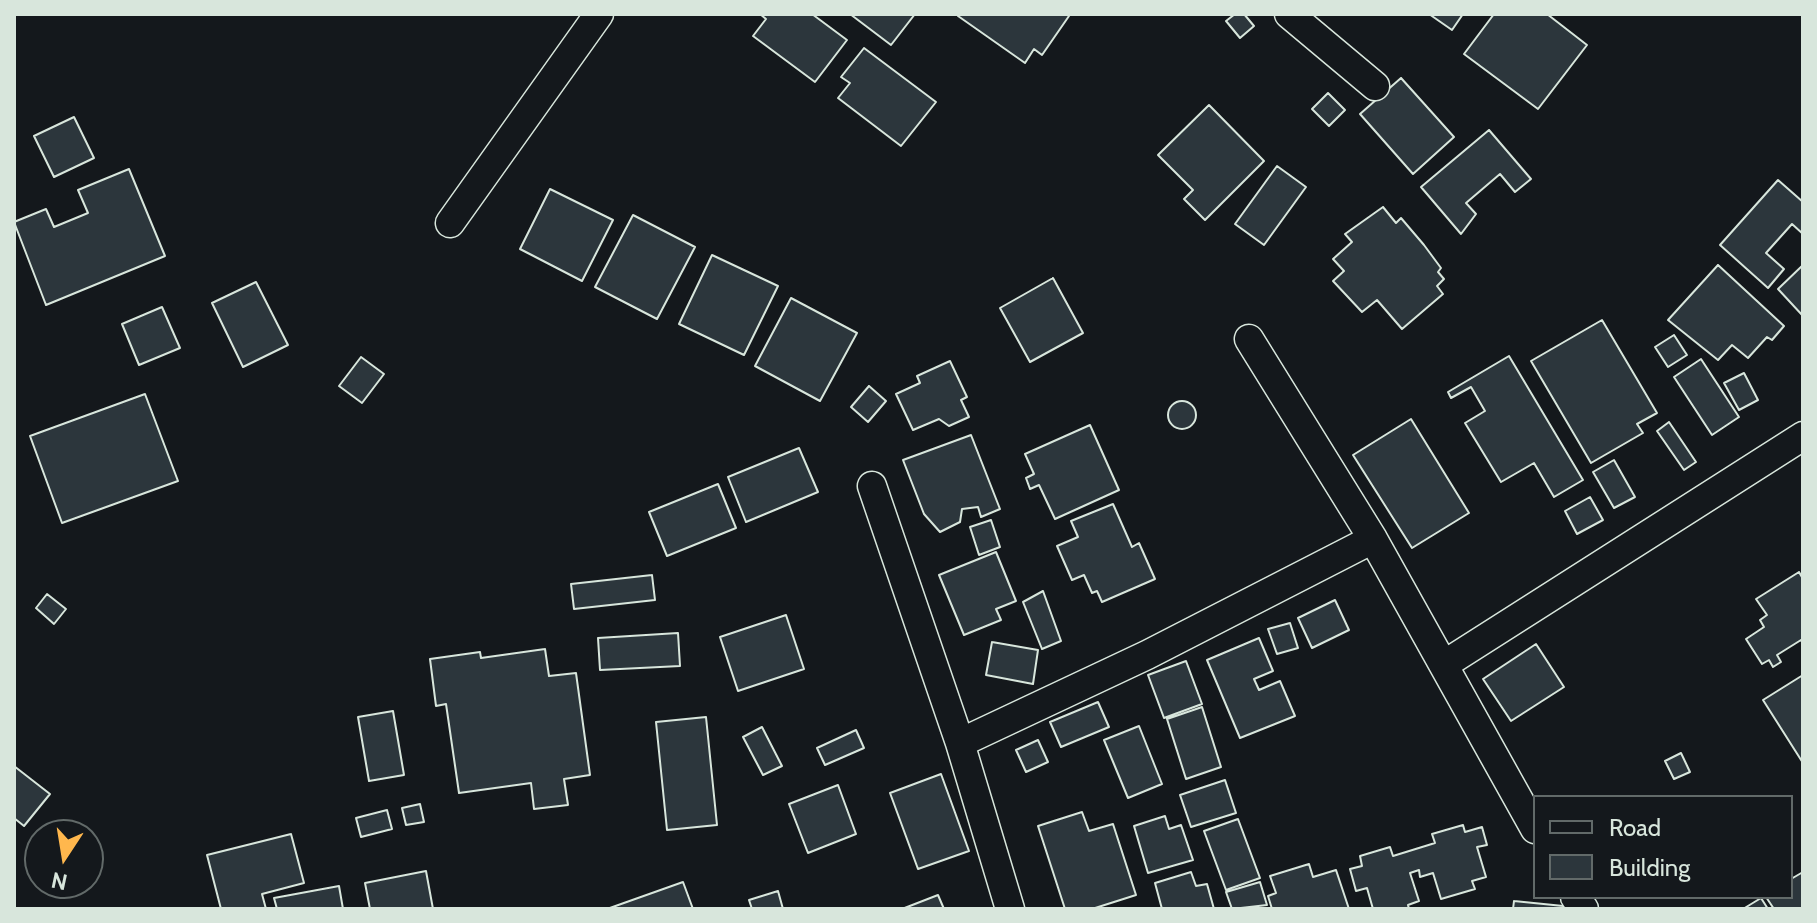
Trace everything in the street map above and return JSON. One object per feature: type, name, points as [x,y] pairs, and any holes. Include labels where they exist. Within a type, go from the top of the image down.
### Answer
[{"type":"street","points":[[450,223],[599,14]]},
{"type":"street","points":[[1289,14],[1375,86]]},
{"type":"street","points":[[1249,339],[1373,539],[1533,825]]},
{"type":"street","points":[[1445,664],[1803,436]]},
{"type":"street","points":[[872,486],[960,743],[1010,909]]},
{"type":"street","points":[[960,743],[1147,655],[1373,539]]},
{"type":"building","points":[[760,14],[812,14],[847,40],[815,82],[753,36],[766,19]]},
{"type":"building","points":[[850,14],[915,14],[891,45]]},
{"type":"building","points":[[959,14],[1069,16],[1042,55],[1034,49],[1025,63]]},
{"type":"building","points":[[1235,14],[1244,14],[1254,26],[1240,38],[1226,21]]},
{"type":"building","points":[[1429,14],[1463,14],[1452,30]]},
{"type":"building","points":[[1494,14],[1547,14],[1587,45],[1538,109],[1464,54]]},
{"type":"building","points":[[864,48],[936,102],[901,146],[838,98],[850,83],[841,77]]},
{"type":"building","points":[[1401,78],[1454,137],[1413,174],[1360,114]]},
{"type":"building","points":[[1328,93],[1345,110],[1329,126],[1312,109]]},
{"type":"building","points":[[1209,105],[1264,161],[1205,220],[1184,199],[1193,190],[1158,155]]},
{"type":"building","points":[[74,117],[94,158],[54,177],[34,136]]},
{"type":"building","points":[[1489,130],[1531,179],[1515,192],[1500,174],[1466,203],[1476,214],[1461,234],[1421,187]]},
{"type":"building","points":[[1277,166],[1306,187],[1264,245],[1235,224]]},
{"type":"building","points":[[129,169],[165,256],[46,305],[14,222],[46,209],[54,227],[88,213],[78,190]]},
{"type":"building","points":[[1778,180],[1803,202],[1803,234],[1792,224],[1766,253],[1784,269],[1768,288],[1720,245]]},
{"type":"building","points":[[550,189],[613,220],[582,281],[520,249]]},
{"type":"building","points":[[1383,207],[1396,223],[1401,218],[1424,245],[1441,268],[1438,272],[1444,279],[1437,286],[1443,294],[1402,329],[1377,300],[1362,312],[1333,281],[1344,271],[1333,259],[1352,242],[1345,234]]},
{"type":"building","points":[[633,215],[695,247],[657,319],[595,287]]},
{"type":"building","points":[[712,255],[778,286],[744,355],[679,324]]},
{"type":"building","points":[[1718,265],[1784,326],[1772,340],[1767,337],[1748,358],[1732,345],[1718,360],[1668,320]]},
{"type":"building","points":[[1803,265],[1803,316],[1778,289]]},
{"type":"building","points":[[1053,278],[1083,333],[1030,362],[1000,308]]},
{"type":"building","points":[[256,282],[288,345],[243,367],[212,303]]},
{"type":"building","points":[[791,298],[857,333],[820,401],[755,366]]},
{"type":"building","points":[[162,307],[180,348],[139,365],[122,324]]},
{"type":"building","points":[[1602,320],[1657,413],[1637,424],[1643,433],[1591,463],[1531,361]]},
{"type":"building","points":[[1674,335],[1687,355],[1668,367],[1655,347]]},
{"type":"building","points":[[1509,356],[1583,480],[1554,497],[1534,463],[1501,482],[1465,423],[1485,411],[1471,387],[1451,398],[1448,392]]},
{"type":"building","points":[[361,357],[384,374],[362,403],[339,386]]},
{"type":"building","points":[[1701,359],[1739,417],[1712,435],[1674,377]]},
{"type":"building","points":[[950,361],[967,397],[961,400],[969,417],[949,426],[939,419],[913,430],[896,394],[920,383],[917,376]]},
{"type":"building","points":[[1744,373],[1758,400],[1739,410],[1724,383]]},
{"type":"building","points":[[869,386],[886,401],[868,422],[851,407]]},
{"type":"building","points":[[145,394],[178,481],[62,523],[30,436]]},
{"type":"building","points":[[1182,401],[1192,405],[1196,415],[1192,425],[1182,429],[1172,425],[1168,415],[1172,405]]},
{"type":"building","points":[[1411,419],[1469,513],[1412,548],[1353,455]]},
{"type":"building","points":[[1669,422],[1696,462],[1684,470],[1657,431]]},
{"type":"building","points":[[1090,425],[1119,490],[1055,519],[1039,485],[1030,489],[1026,478],[1034,474],[1025,454]]},
{"type":"building","points":[[971,435],[1000,509],[981,517],[978,507],[962,509],[960,522],[940,532],[924,514],[903,460]]},
{"type":"building","points":[[799,448],[818,492],[746,522],[728,477]]},
{"type":"building","points":[[1614,460],[1635,497],[1614,508],[1593,472]]},
{"type":"building","points":[[718,484],[736,528],[667,556],[649,512]]},
{"type":"building","points":[[1590,497],[1603,520],[1577,534],[1565,511]]},
{"type":"building","points":[[1113,504],[1132,547],[1139,543],[1155,579],[1102,602],[1097,591],[1092,593],[1084,575],[1072,580],[1057,546],[1078,537],[1071,521]]},
{"type":"building","points":[[991,520],[1000,547],[979,555],[970,527]]},
{"type":"building","points":[[996,552],[1016,601],[996,609],[1001,620],[964,635],[939,575]]},
{"type":"building","points":[[1799,572],[1803,579],[1803,644],[1801,640],[1777,655],[1781,662],[1773,667],[1769,660],[1762,664],[1746,639],[1764,627],[1760,620],[1767,615],[1756,599]]},
{"type":"building","points":[[652,575],[655,600],[574,609],[571,584]]},
{"type":"building","points":[[1043,591],[1061,641],[1042,649],[1023,602]]},
{"type":"building","points":[[47,594],[66,609],[54,624],[36,608]]},
{"type":"building","points":[[1335,600],[1349,630],[1312,648],[1298,618]]},
{"type":"building","points":[[786,615],[804,669],[738,691],[720,637]]},
{"type":"building","points":[[1290,623],[1298,648],[1277,654],[1268,629]]},
{"type":"building","points":[[678,633],[680,666],[600,670],[598,638]]},
{"type":"building","points":[[1259,638],[1273,671],[1254,679],[1259,690],[1280,681],[1295,716],[1240,738],[1207,660]]},
{"type":"building","points":[[992,642],[1038,650],[1033,684],[986,675]]},
{"type":"building","points":[[1536,644],[1564,687],[1511,721],[1483,679]]},
{"type":"building","points":[[545,649],[549,676],[576,673],[590,775],[564,779],[568,805],[534,809],[531,783],[459,793],[446,704],[436,706],[430,659],[480,652],[481,658]]},
{"type":"building","points":[[1186,661],[1202,704],[1164,718],[1148,675]]},
{"type":"building","points":[[1803,675],[1803,763],[1763,700]]},
{"type":"building","points":[[1098,702],[1109,727],[1061,747],[1050,722]]},
{"type":"building","points":[[1202,707],[1221,767],[1186,779],[1167,719]]},
{"type":"building","points":[[393,711],[404,775],[369,781],[358,717]]},
{"type":"building","points":[[706,717],[717,825],[667,830],[656,722]]},
{"type":"building","points":[[1139,726],[1162,784],[1128,798],[1104,740]]},
{"type":"building","points":[[762,727],[782,766],[763,775],[743,737]]},
{"type":"building","points":[[856,730],[864,748],[825,765],[817,748]]},
{"type":"building","points":[[1038,740],[1048,762],[1026,772],[1016,750]]},
{"type":"building","points":[[1681,753],[1690,772],[1674,779],[1665,761]]},
{"type":"building","points":[[14,766],[50,794],[30,819],[24,819],[24,826],[14,818]]},
{"type":"building","points":[[941,774],[969,851],[918,869],[890,793]]},
{"type":"building","points":[[1225,780],[1236,813],[1191,827],[1180,795]]},
{"type":"building","points":[[838,785],[856,834],[808,853],[789,804]]},
{"type":"building","points":[[420,804],[424,822],[406,825],[402,808]]},
{"type":"building","points":[[387,810],[392,829],[361,837],[356,818]]},
{"type":"building","points":[[1082,812],[1089,831],[1113,824],[1136,895],[1092,909],[1065,909],[1038,826]]},
{"type":"building","points":[[1165,816],[1169,829],[1181,825],[1193,860],[1148,873],[1134,826]]},
{"type":"building","points":[[1238,819],[1260,878],[1226,890],[1204,831]]},
{"type":"building","points":[[1463,825],[1465,832],[1482,827],[1487,845],[1477,847],[1486,877],[1472,881],[1475,889],[1441,899],[1433,873],[1420,877],[1419,870],[1410,873],[1419,901],[1408,905],[1409,909],[1373,909],[1367,888],[1356,891],[1350,869],[1362,866],[1360,856],[1390,847],[1393,856],[1435,843],[1432,834]]},
{"type":"building","points":[[291,834],[304,883],[262,894],[266,909],[221,909],[207,855]]},
{"type":"building","points":[[1309,864],[1313,877],[1336,870],[1349,909],[1272,909],[1268,896],[1276,893],[1270,876]]},
{"type":"building","points":[[426,871],[433,909],[370,909],[365,883]]},
{"type":"building","points":[[1191,872],[1196,886],[1207,884],[1214,909],[1162,909],[1155,883]]},
{"type":"building","points":[[1803,872],[1803,909],[1774,909],[1767,899],[1793,899],[1793,878]]},
{"type":"building","points":[[683,882],[693,909],[607,909]]},
{"type":"building","points":[[1260,882],[1267,905],[1232,909],[1226,892]]},
{"type":"building","points":[[339,886],[343,909],[277,909],[274,898]]},
{"type":"building","points":[[778,891],[783,909],[752,909],[749,900]]},
{"type":"building","points":[[938,895],[944,909],[902,909]]},
{"type":"building","points":[[1762,899],[1768,909],[1743,909]]},
{"type":"building","points":[[1514,901],[1573,907],[1573,909],[1513,909]]}]
